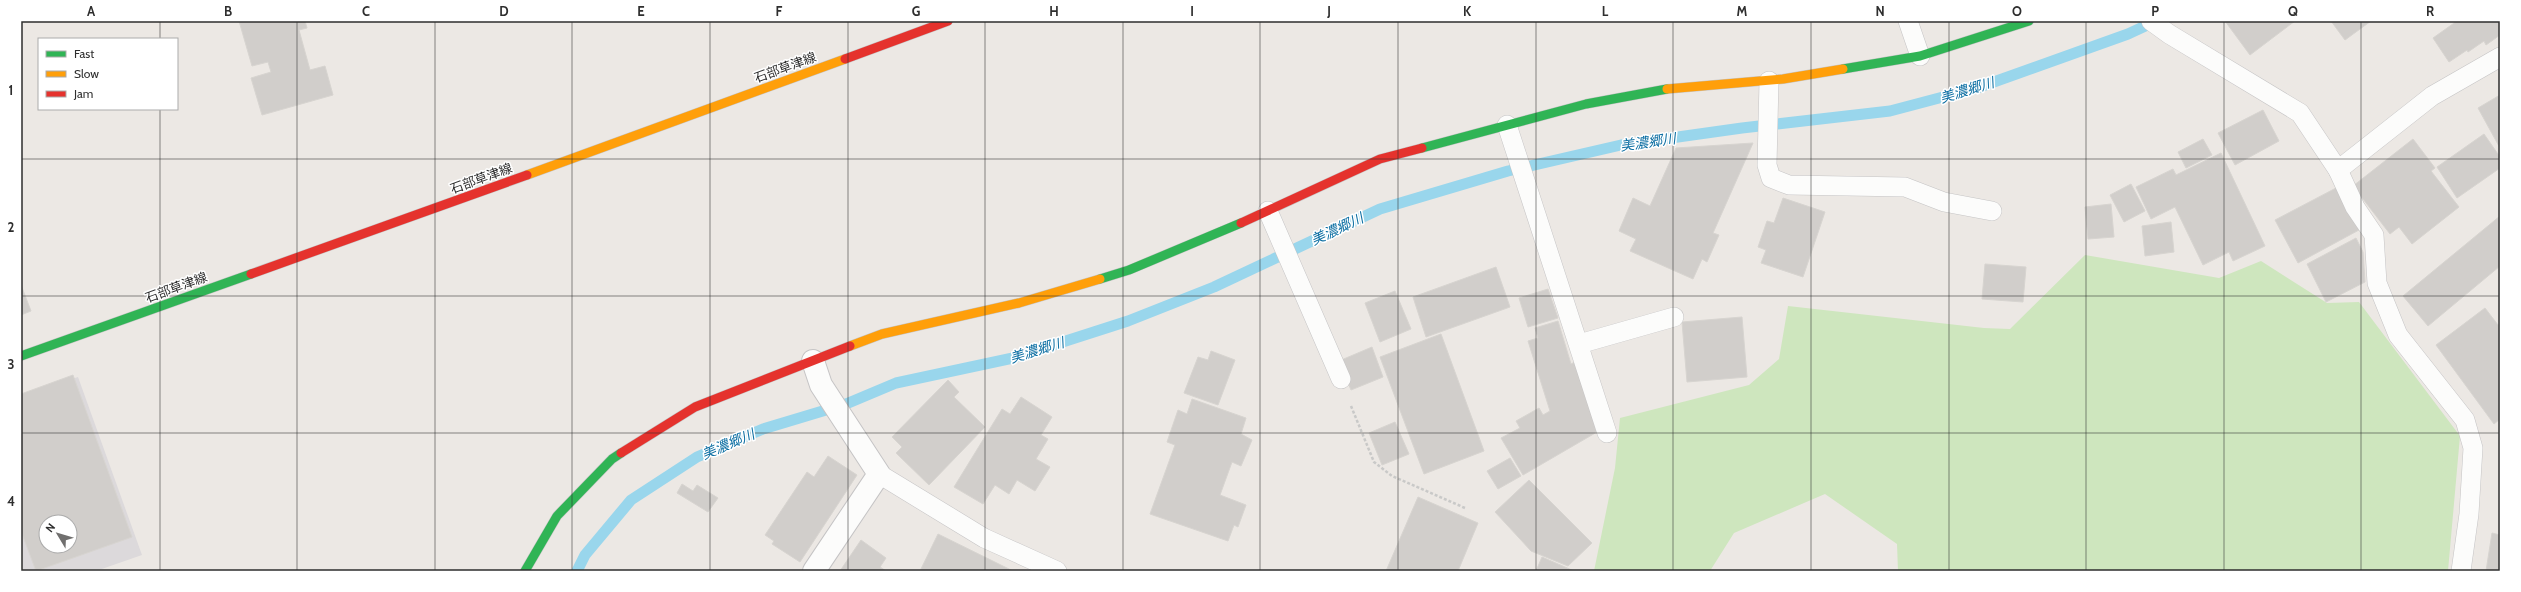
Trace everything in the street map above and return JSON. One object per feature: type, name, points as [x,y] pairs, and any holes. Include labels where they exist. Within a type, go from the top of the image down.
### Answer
[{"type":"street","name":"石部草津線","points":[[21,356],[580,156],[948,21]]},
{"type":"street","points":[[525,571],[556,516],[612,459],[695,407],[882,334],[1019,303],[1129,270],[1268,211],[1380,159],[1586,104],[1667,89],[1769,81],[1920,56],[2029,21]]},
{"type":"street","points":[[813,361],[822,385],[879,474],[814,571]]},
{"type":"lane","points":[[1908,21],[1920,56]]},
{"type":"lane","points":[[2152,21],[2169,34],[2300,113],[2338,170],[2355,207],[2374,235],[2377,283],[2398,334],[2465,420],[2473,448],[2470,514],[2461,571]]},
{"type":"lane","points":[[2338,170],[2432,96],[2500,57]]},
{"type":"lane","points":[[1769,81],[1769,136],[1767,166],[1771,178],[1789,185],[1905,187],[1944,202],[1992,211]]},
{"type":"lane","points":[[1507,125],[1607,433]]},
{"type":"lane","points":[[1268,211],[1341,379]]},
{"type":"lane","points":[[1579,344],[1674,317]]},
{"type":"lane","points":[[879,474],[984,538],[1057,571]]},
{"type":"path","points":[[1341,379],[1374,462],[1392,476],[1465,508]]},
{"type":"shaded area","points":[[78,377],[142,555],[96,571],[21,571],[21,395]]},
{"type":"green space","points":[[2085,255],[2219,278],[2261,261],[2327,303],[2359,302],[2460,436],[2448,571],[1898,571],[1897,544],[1825,494],[1734,533],[1710,571],[1594,571],[1615,468],[1620,418],[1749,385],[1779,359],[1788,306],[1984,328],[2010,329]]},
{"type":"building","points":[[239,21],[305,21],[307,28],[299,30],[310,70],[325,66],[333,95],[262,115],[251,78],[271,72],[268,62],[252,66]]},
{"type":"building","points":[[2225,21],[2295,21],[2250,55]]},
{"type":"building","points":[[2331,21],[2371,21],[2345,40]]},
{"type":"building","points":[[2457,21],[2500,21],[2500,35],[2486,45],[2484,41],[2468,52],[2467,50],[2449,62],[2433,38]]},
{"type":"building","points":[[2500,95],[2500,148],[2478,108]]},
{"type":"building","points":[[2263,110],[2279,141],[2235,165],[2218,133]]},
{"type":"building","points":[[2484,134],[2500,157],[2500,168],[2457,198],[2437,167]]},
{"type":"building","points":[[2203,139],[2212,155],[2186,168],[2178,152]]},
{"type":"building","points":[[2413,139],[2435,168],[2431,171],[2459,207],[2412,244],[2399,227],[2390,234],[2353,186]]},
{"type":"building","points":[[1753,143],[1713,233],[1719,235],[1707,262],[1702,259],[1693,279],[1630,251],[1636,239],[1619,231],[1633,198],[1650,206],[1676,148]]},
{"type":"building","points":[[2221,153],[2265,246],[2233,261],[2229,252],[2203,265],[2175,207],[2151,219],[2136,187],[2173,169],[2176,175]]},
{"type":"building","points":[[2131,184],[2145,211],[2124,222],[2110,195]]},
{"type":"building","points":[[2336,188],[2359,230],[2298,263],[2275,220]]},
{"type":"building","points":[[1783,198],[1825,212],[1803,277],[1761,263],[1766,250],[1758,247],[1767,221],[1774,223]]},
{"type":"building","points":[[2111,204],[2114,237],[2088,239],[2085,207]]},
{"type":"building","points":[[2500,216],[2500,266],[2428,326],[2403,296]]},
{"type":"building","points":[[2171,222],[2174,252],[2145,256],[2142,226]]},
{"type":"building","points":[[2356,238],[2363,252],[2365,282],[2326,302],[2307,264]]},
{"type":"building","points":[[1985,264],[2026,267],[2023,302],[1982,299]]},
{"type":"building","points":[[1496,267],[1510,307],[1426,337],[1413,297]]},
{"type":"building","points":[[21,285],[31,311],[21,315]]},
{"type":"building","points":[[1548,289],[1558,318],[1528,327],[1519,298]]},
{"type":"building","points":[[1395,291],[1411,329],[1380,342],[1365,303]]},
{"type":"building","points":[[2485,308],[2498,325],[2500,324],[2500,419],[2494,424],[2436,345]]},
{"type":"building","points":[[1742,317],[1747,377],[1687,382],[1682,322]]},
{"type":"building","points":[[1558,321],[1571,364],[1575,362],[1597,432],[1523,475],[1501,438],[1520,428],[1516,421],[1539,408],[1543,415],[1550,411],[1528,341],[1538,338],[1535,328]]},
{"type":"building","points":[[1441,334],[1484,451],[1424,474],[1380,357]]},
{"type":"building","points":[[1372,347],[1383,377],[1351,390],[1339,361]]},
{"type":"building","points":[[1211,351],[1235,360],[1218,405],[1184,393],[1198,357],[1208,360]]},
{"type":"building","points":[[73,375],[132,537],[36,571],[21,531],[21,394]]},
{"type":"building","points":[[948,380],[959,392],[954,397],[985,427],[929,485],[896,453],[902,447],[892,437]]},
{"type":"building","points":[[1021,397],[1052,417],[1041,435],[1048,439],[1036,459],[1050,467],[1035,491],[1017,480],[1009,494],[995,485],[983,504],[954,487],[1002,409],[1010,414]]},
{"type":"building","points":[[1192,399],[1246,418],[1241,434],[1252,440],[1241,466],[1232,462],[1220,495],[1246,505],[1238,527],[1234,525],[1228,541],[1150,514],[1175,445],[1167,442],[1178,410],[1187,414]]},
{"type":"building","points":[[1395,422],[1409,454],[1382,465],[1369,433]]},
{"type":"building","points":[[828,456],[857,475],[800,562],[772,544],[774,541],[765,535],[807,472],[814,477]]},
{"type":"building","points":[[1510,458],[1521,476],[1498,489],[1487,471]]},
{"type":"building","points":[[1529,480],[1592,543],[1568,566],[1531,551],[1495,512]]},
{"type":"building","points":[[682,484],[693,491],[697,485],[718,498],[708,512],[677,493]]},
{"type":"building","points":[[1418,497],[1478,523],[1458,571],[1386,571]]},
{"type":"building","points":[[2492,533],[2500,535],[2500,571],[2486,571]]},
{"type":"building","points":[[938,534],[1013,571],[920,571]]},
{"type":"building","points":[[861,540],[886,558],[880,567],[886,571],[840,571]]},
{"type":"building","points":[[1542,557],[1574,571],[1536,571]]},
{"type":"waterway","name":"美濃郷川","points":[[577,571],[585,555],[631,500],[697,457],[763,429],[846,404],[896,383],[1013,358],[1128,321],[1214,287],[1380,209],[1508,171],[1621,145],[1742,128],[1890,111],[1977,88],[2128,34],[2156,21]]},
{"type":"traffic: fast","points":[[1843,69],[1920,56],[2029,21]]},
{"type":"traffic: fast","points":[[1422,148],[1586,104],[1667,89]]},
{"type":"traffic: fast","points":[[1100,279],[1129,270],[1241,223]]},
{"type":"traffic: fast","points":[[21,356],[251,274]]},
{"type":"traffic: fast","points":[[525,571],[557,516],[612,459],[621,453]]},
{"type":"traffic: slow","points":[[527,175],[845,59]]},
{"type":"traffic: slow","points":[[1667,89],[1783,79],[1843,69]]},
{"type":"traffic: slow","points":[[850,346],[882,334],[1019,303],[1100,279]]},
{"type":"traffic: jam","points":[[845,59],[948,21]]},
{"type":"traffic: jam","points":[[1241,223],[1380,159],[1422,148]]},
{"type":"traffic: jam","points":[[251,274],[527,175]]},
{"type":"traffic: jam","points":[[621,453],[695,407],[850,346]]}]
